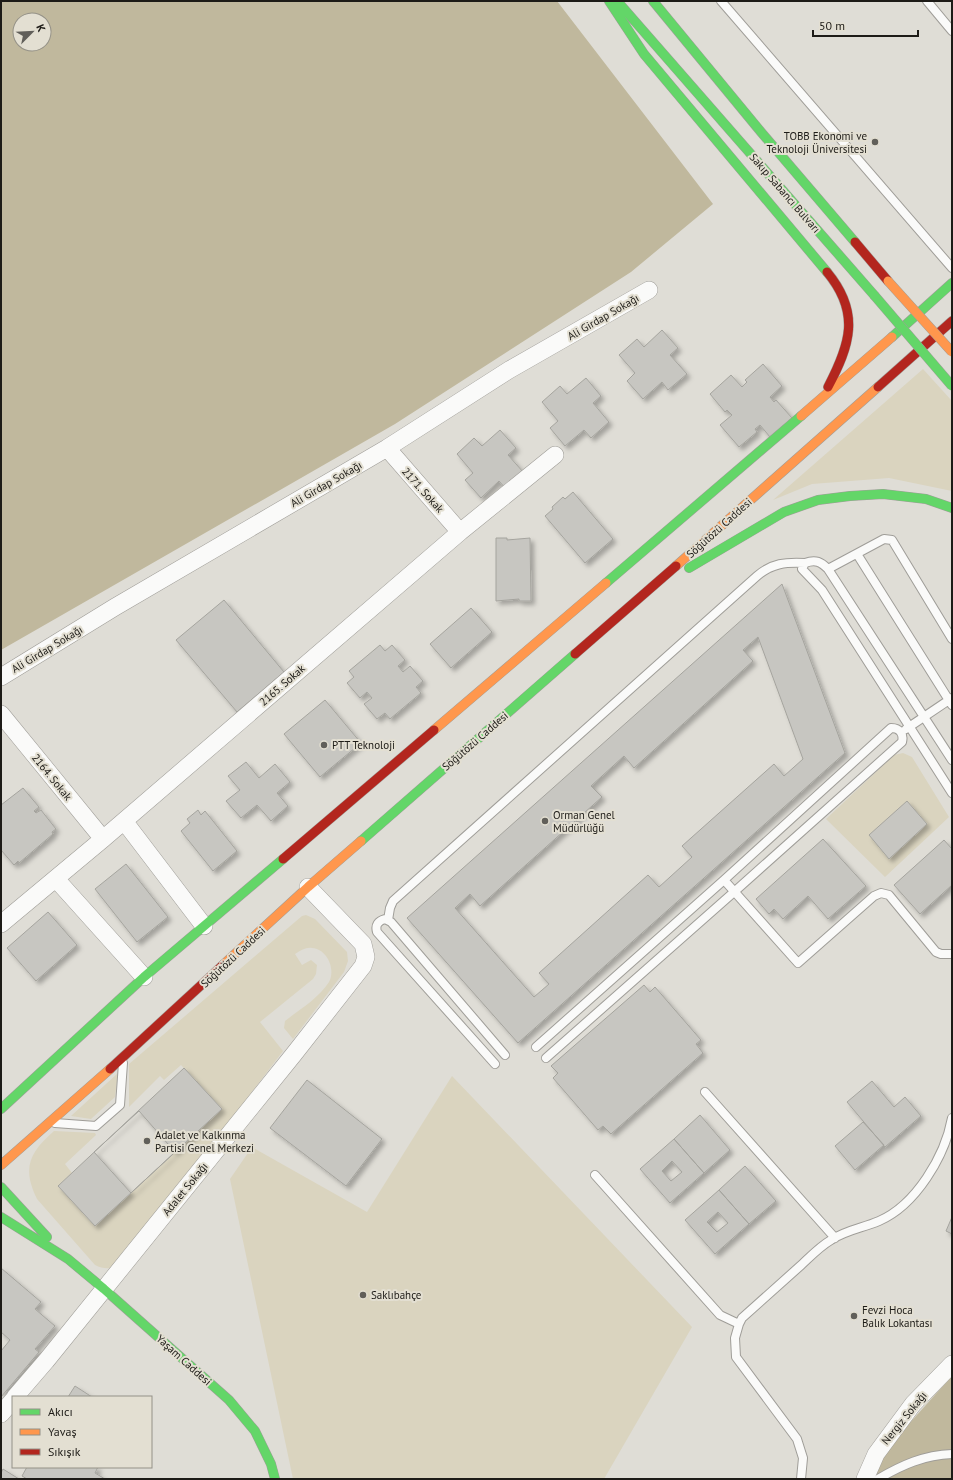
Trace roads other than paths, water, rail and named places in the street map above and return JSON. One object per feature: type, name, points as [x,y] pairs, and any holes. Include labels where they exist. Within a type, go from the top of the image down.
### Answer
[{"type":"main road","points":[[609,1],[644,54],[831,277],[839,290],[845,302],[849,317],[849,334],[841,363],[822,399]]},
{"type":"main road","name":"Sakıp Sabancı Bulvarı","points":[[617,1],[874,294],[952,386]]},
{"type":"main road","name":"Sakıp Sabancı Bulvarı","points":[[653,1],[761,132],[888,281],[952,352]]},
{"type":"main road","points":[[1,1109],[144,977],[822,399],[952,283]]},
{"type":"main road","name":"Söğütözü Caddesi","points":[[1,1165],[124,1057],[308,887],[643,596],[952,321]]},
{"type":"main road","points":[[643,596],[784,512],[818,500],[882,494],[926,499],[952,508]]},
{"type":"main road","name":"Yaşam Caddesi","points":[[1,1187],[68,1259]]},
{"type":"main road","name":"Yaşam Caddesi","points":[[1,1216],[68,1259],[230,1400],[255,1431],[271,1464],[275,1479]]},
{"type":"street","name":"Ali Girdap Sokağı","points":[[1,677],[122,603],[387,448],[509,370],[649,290]]},
{"type":"street","name":"2171. Sokak","points":[[387,448],[460,532]]},
{"type":"street","name":"2165. Sokak","points":[[1,924],[103,839],[460,532],[555,455]]},
{"type":"street","name":"2164. Sokak","points":[[1,714],[103,839]]},
{"type":"street","points":[[124,821],[204,926]]},
{"type":"street","points":[[56,878],[144,977]]},
{"type":"street","name":"Adalet Sokağı","points":[[16,1396],[298,1048],[365,962],[366,953],[363,944],[308,887]]},
{"type":"street","name":"Nergiz Sokağı","points":[[865,1479],[876,1454],[912,1404],[952,1364]]},
{"type":"street","points":[[1,1414],[12,1401]]},
{"type":"lane","points":[[721,1],[952,268]]},
{"type":"lane","points":[[927,1],[952,31]]},
{"type":"lane","points":[[828,569],[884,539],[892,540],[952,639]]},
{"type":"lane","points":[[857,554],[951,701],[924,716],[901,732]]},
{"type":"lane","points":[[388,920],[390,908],[394,901],[758,576],[770,567],[779,563],[805,563],[816,561],[820,562],[828,569],[952,760]]},
{"type":"lane","points":[[805,563],[802,569],[822,590],[952,793]]},
{"type":"lane","points":[[536,1047],[724,880],[891,728],[897,729],[901,732],[903,738],[902,742],[546,1058]]},
{"type":"lane","points":[[724,880],[798,962],[874,896],[881,893],[889,895],[936,952],[941,954],[952,954]]},
{"type":"lane","points":[[388,920],[385,919],[379,922],[377,925],[377,932],[495,1064]]},
{"type":"lane","points":[[388,920],[505,1054]]},
{"type":"lane","points":[[48,1123],[96,1126],[120,1105],[124,1057]]},
{"type":"lane","points":[[705,1092],[835,1238]]},
{"type":"lane","points":[[801,1479],[803,1458],[797,1439],[736,1357],[735,1338],[739,1324],[742,1318],[822,1247],[835,1238],[853,1229],[883,1219],[904,1205],[925,1180],[934,1165],[945,1142],[952,1118]]},
{"type":"lane","points":[[595,1175],[720,1315],[739,1324]]},
{"type":"lane","points":[[878,1479],[910,1462],[930,1456],[952,1454]]},
{"type":"place","name":"TOBB Ekonomi ve Teknoloji Üniversitesi","points":[[875,142]]},
{"type":"place","name":"PTT Teknoloji","points":[[324,745]]},
{"type":"place","name":"Orman Genel Müdürlüğü","points":[[545,821]]},
{"type":"place","name":"Adalet ve Kalkınma Partisi Genel Merkezi","points":[[147,1141]]},
{"type":"place","name":"Saklıbahçe","points":[[363,1295]]},
{"type":"place","name":"Fevzi Hoca Balık Lokantası","points":[[854,1316]]}]
